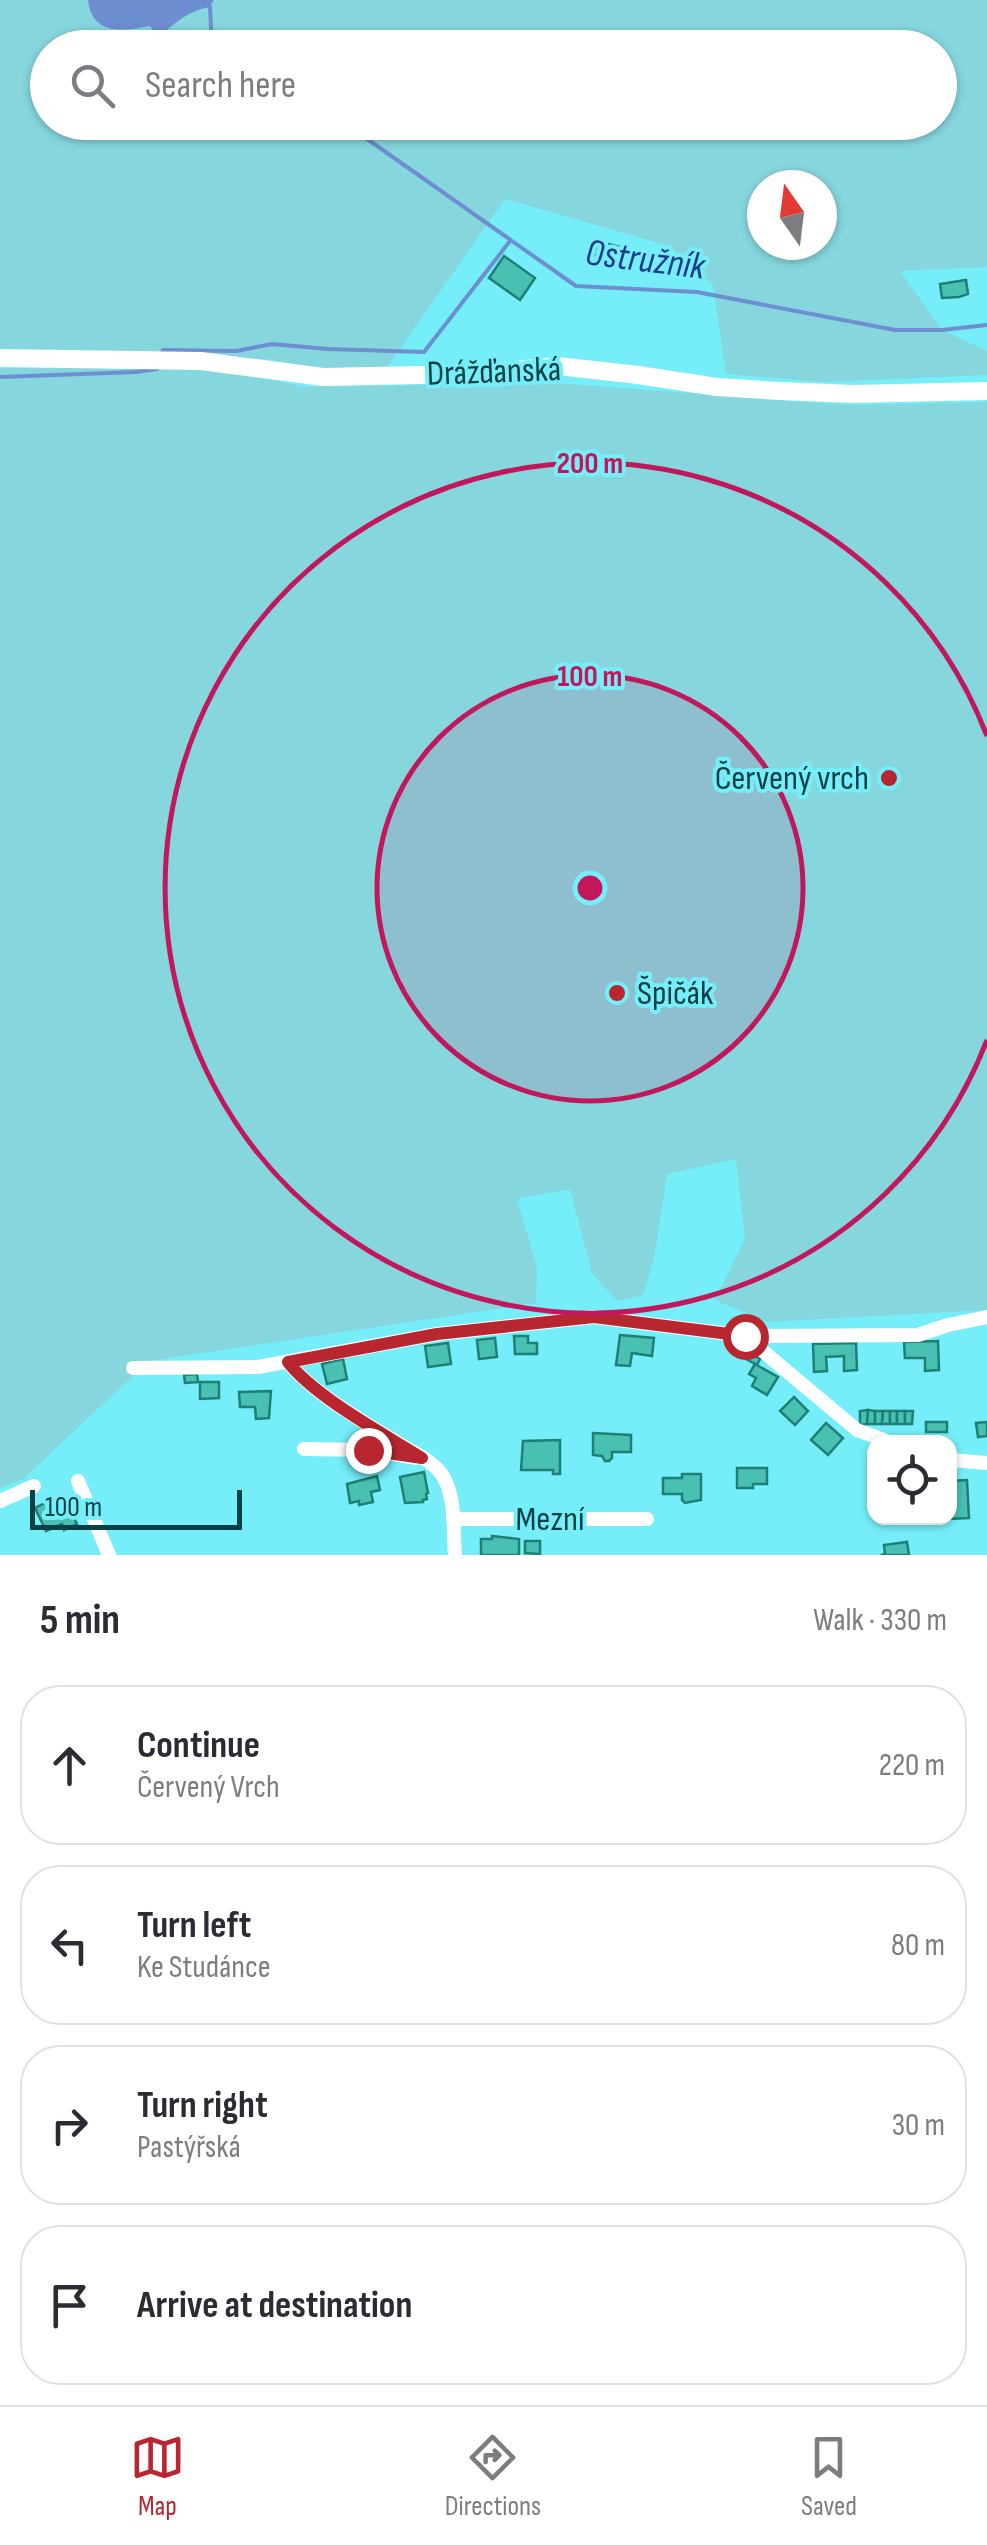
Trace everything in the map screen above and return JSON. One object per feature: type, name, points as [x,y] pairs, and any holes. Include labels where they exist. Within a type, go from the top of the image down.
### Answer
[{"type":"street","name":"Drážďanská","points":[[0,358],[201,360],[323,377],[468,374],[558,366],[748,389],[854,394],[987,391]]},
{"type":"street","points":[[133,1368],[258,1367],[437,1334],[594,1317],[745,1336],[918,1336],[987,1317]]},
{"type":"street","points":[[745,1336],[857,1430],[871,1435]]},
{"type":"street","points":[[288,1362],[299,1376],[430,1462],[444,1478],[451,1500],[455,1555]]},
{"type":"street","points":[[304,1450],[368,1450],[422,1458]]},
{"type":"street","points":[[957,1461],[987,1463]]},
{"type":"street","points":[[78,1481],[109,1555]]},
{"type":"street","points":[[0,1501],[34,1486]]},
{"type":"street","name":"Mezní","points":[[452,1518],[647,1520]]},
{"type":"shaded area","points":[[0,0],[88,0],[91,12],[102,25],[120,29],[150,26],[153,30],[30,30],[30,140],[957,140],[957,30],[167,30],[195,11],[210,7],[214,0],[987,0],[987,267],[900,271],[942,330],[987,351],[987,375],[823,382],[726,374],[713,285],[669,246],[505,199],[385,370],[327,370],[266,359],[0,352]]},
{"type":"shaded area","points":[[88,0],[214,0],[210,7],[182,18],[168,30],[153,30],[150,26],[110,28],[91,12]]},
{"type":"shaded area","name":"Červený vrch","points":[[96,367],[248,375],[304,387],[555,383],[851,405],[987,402],[987,1310],[767,1322],[715,1300],[745,1239],[736,1159],[667,1174],[654,1259],[643,1295],[617,1301],[592,1273],[570,1189],[517,1199],[537,1268],[536,1303],[149,1361],[23,1479],[0,1488],[0,368]]},
{"type":"building","points":[[592,240],[620,247],[617,260],[589,254]]},
{"type":"building","points":[[504,256],[535,278],[520,300],[489,278]]},
{"type":"building","points":[[966,280],[968,294],[942,298],[940,284]]},
{"type":"building","points":[[620,1335],[654,1338],[652,1356],[632,1353],[630,1366],[616,1365]]},
{"type":"building","points":[[514,1336],[528,1336],[528,1343],[537,1343],[537,1354],[515,1354]]},
{"type":"building","points":[[495,1338],[497,1357],[479,1359],[477,1340]]},
{"type":"building","points":[[938,1341],[939,1370],[925,1371],[925,1358],[905,1358],[904,1342]]},
{"type":"building","points":[[448,1343],[451,1364],[428,1367],[425,1346]]},
{"type":"building","points":[[856,1343],[857,1370],[844,1371],[844,1356],[826,1357],[827,1371],[814,1372],[813,1344]]},
{"type":"building","points":[[743,1349],[760,1359],[757,1365],[739,1355]]},
{"type":"building","points":[[343,1359],[347,1379],[327,1384],[322,1364]]},
{"type":"building","points":[[755,1364],[778,1377],[767,1395],[752,1386],[756,1378],[749,1374]]},
{"type":"building","points":[[197,1374],[198,1382],[185,1383],[184,1375]]},
{"type":"building","points":[[200,1382],[219,1382],[219,1398],[200,1399]]},
{"type":"building","points":[[271,1391],[269,1418],[256,1419],[255,1407],[240,1407],[239,1392]]},
{"type":"building","points":[[794,1397],[808,1411],[795,1425],[780,1411]]},
{"type":"building","points":[[868,1410],[867,1424],[860,1425],[860,1411]]},
{"type":"building","points":[[868,1410],[875,1411],[875,1424],[867,1424]]},
{"type":"building","points":[[875,1411],[883,1411],[882,1424],[875,1424]]},
{"type":"building","points":[[883,1411],[890,1411],[890,1424],[882,1424]]},
{"type":"building","points":[[890,1411],[897,1411],[897,1424],[890,1424]]},
{"type":"building","points":[[897,1411],[905,1411],[905,1424],[897,1424]]},
{"type":"building","points":[[905,1411],[913,1411],[912,1424],[905,1424]]},
{"type":"building","points":[[926,1422],[947,1422],[947,1432],[926,1432]]},
{"type":"building","points":[[987,1422],[987,1436],[978,1437],[976,1423]]},
{"type":"building","points":[[826,1423],[843,1438],[828,1455],[811,1440]]},
{"type":"building","points":[[593,1433],[631,1435],[631,1452],[612,1452],[609,1461],[593,1455]]},
{"type":"building","points":[[560,1440],[560,1474],[553,1474],[553,1470],[521,1470],[523,1441]]},
{"type":"building","points":[[737,1468],[767,1468],[767,1484],[737,1488]]},
{"type":"building","points":[[424,1472],[427,1499],[405,1503],[400,1477]]},
{"type":"building","points":[[682,1474],[701,1474],[701,1500],[685,1503],[682,1494],[663,1494],[663,1478],[682,1478]]},
{"type":"building","points":[[377,1476],[380,1490],[371,1492],[373,1502],[350,1503],[347,1484]]},
{"type":"building","points":[[967,1480],[969,1518],[957,1519],[957,1481]]},
{"type":"building","points":[[66,1501],[77,1524],[64,1530],[62,1524],[46,1531],[35,1508],[47,1502],[50,1508]]},
{"type":"building","points":[[481,1539],[519,1539],[519,1555],[481,1555]]},
{"type":"building","points":[[525,1541],[540,1541],[540,1554],[525,1553]]},
{"type":"building","points":[[907,1542],[909,1555],[881,1555],[885,1554],[884,1545]]},
{"type":"waterway","name":"Ostružník","points":[[205,0],[210,7],[211,30]]},
{"type":"waterway","name":"Ostružník","points":[[369,140],[576,286],[697,292],[895,330],[987,325]]},
{"type":"waterway","points":[[162,353],[236,351],[272,344],[424,352],[510,241]]},
{"type":"waterway","points":[[0,377],[136,372],[158,367]]},
{"type":"place","name":"Červený vrch","points":[[889,778]]},
{"type":"place","name":"Špičák","points":[[617,993]]},
{"type":"route","points":[[368,1450],[422,1458],[299,1376],[288,1362],[437,1334],[594,1317],[745,1336]]}]
